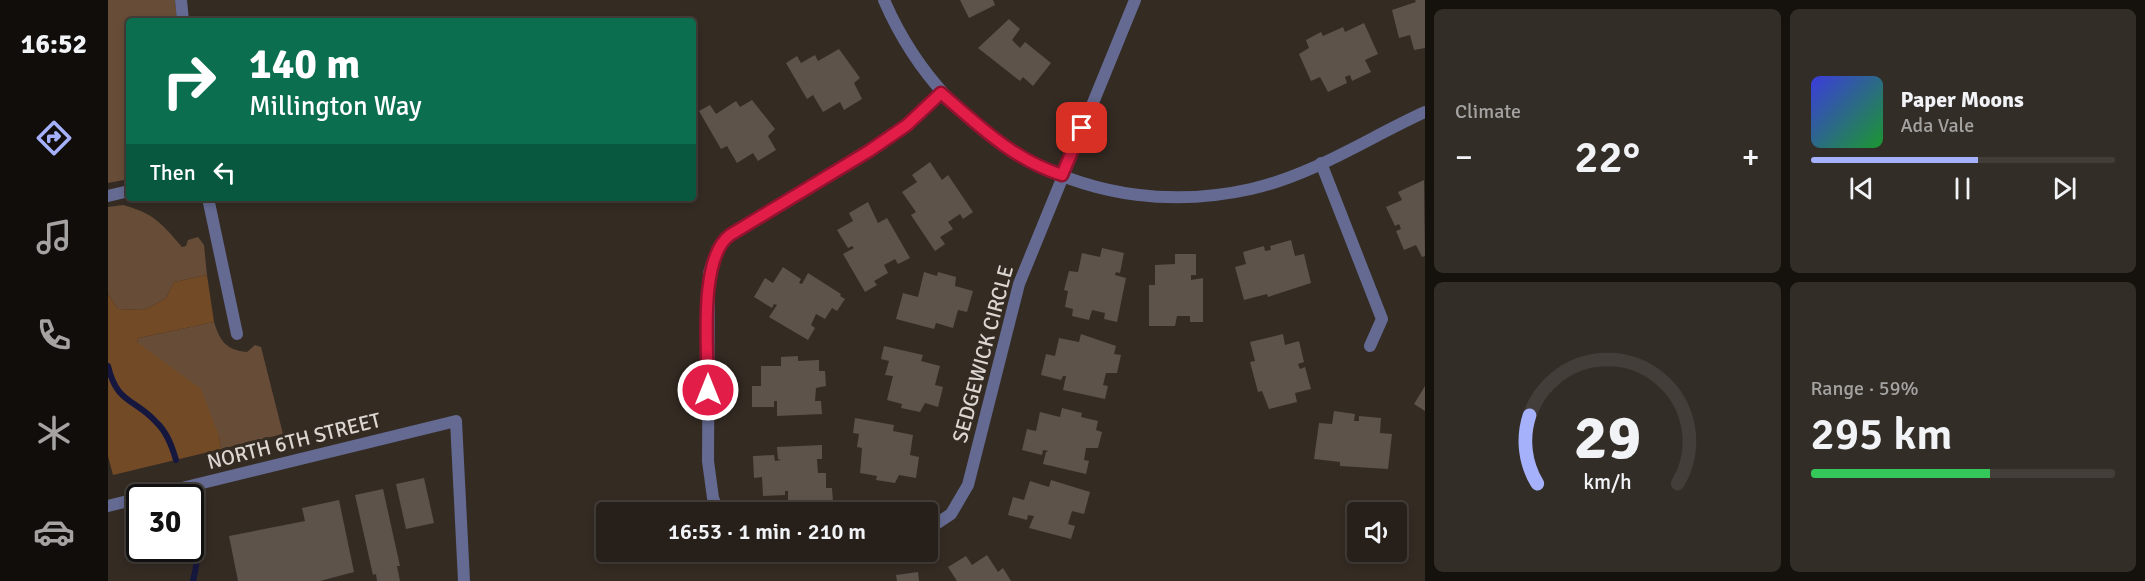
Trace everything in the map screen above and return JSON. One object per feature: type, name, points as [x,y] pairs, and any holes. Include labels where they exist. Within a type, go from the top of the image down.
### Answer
[{"type":"street","points":[[181,0],[183,18]]},
{"type":"street","points":[[884,0],[896,27],[941,93],[996,141],[1039,168],[1098,188],[1177,198],[1252,189],[1290,177],[1425,112]]},
{"type":"street","name":"SEDGEWICK CIRCLE","points":[[938,523],[959,506],[968,485],[1019,284],[1135,0]]},
{"type":"street","points":[[715,502],[708,461],[709,273],[716,252],[723,240],[740,228],[907,125],[941,93]]},
{"type":"street","points":[[1321,163],[1382,319],[1370,346]]},
{"type":"street","points":[[108,196],[126,192]]},
{"type":"street","points":[[209,201],[237,334]]},
{"type":"street","name":"NORTH 6TH STREET","points":[[197,484],[456,421],[464,581]]},
{"type":"street","name":"NORTH 6TH STREET","points":[[108,506],[126,502]]},
{"type":"shaded area","points":[[108,0],[175,0],[177,18],[126,18],[126,180],[108,183]]},
{"type":"shaded area","points":[[123,205],[157,220],[182,247],[186,246],[188,240],[198,237],[204,245],[207,275],[174,282],[166,298],[143,310],[118,309],[108,294],[108,207]]},
{"type":"shaded area","points":[[207,275],[214,322],[139,338],[137,342],[201,389],[219,436],[221,449],[113,475],[108,456],[108,294],[118,309],[143,310],[166,298],[174,282]]},
{"type":"shaded area","points":[[214,322],[222,339],[229,347],[247,352],[255,345],[261,347],[283,434],[221,449],[219,436],[137,342],[139,338]]},
{"type":"building","points":[[960,0],[993,0],[995,5],[969,18]]},
{"type":"building","points":[[1415,0],[1425,0],[1425,48],[1414,50],[1410,35],[1399,38],[1392,10],[1416,2]]},
{"type":"building","points":[[1009,19],[1020,29],[1012,40],[1020,48],[1025,42],[1051,63],[1033,86],[1023,77],[1020,81],[978,48]]},
{"type":"building","points":[[1364,23],[1378,54],[1365,60],[1371,72],[1352,81],[1350,75],[1345,77],[1347,83],[1328,92],[1320,77],[1311,81],[1299,54],[1309,48],[1306,40],[1321,32],[1323,36],[1343,27],[1345,32]]},
{"type":"building","points":[[839,49],[860,78],[854,83],[862,99],[844,110],[840,102],[823,112],[813,95],[807,99],[786,63],[797,56],[801,63],[815,55],[818,61]]},
{"type":"building","points":[[752,100],[775,129],[768,136],[776,150],[758,161],[753,153],[737,163],[727,146],[721,149],[699,111],[710,105],[716,114],[736,101],[740,107]]},
{"type":"building","points":[[930,162],[942,180],[948,175],[973,212],[963,219],[960,214],[948,222],[953,229],[940,237],[945,244],[935,251],[911,215],[916,212],[902,192],[917,182],[912,175]]},
{"type":"building","points":[[1424,180],[1425,256],[1422,257],[1416,245],[1404,250],[1396,231],[1401,229],[1399,224],[1395,226],[1386,207],[1402,200],[1398,192]]},
{"type":"building","points":[[868,202],[878,223],[887,218],[910,258],[898,264],[895,259],[884,265],[888,273],[874,281],[877,285],[865,292],[843,254],[854,248],[852,246],[848,248],[837,230],[853,221],[849,213]]},
{"type":"building","points":[[1291,240],[1295,256],[1304,254],[1311,283],[1268,297],[1267,294],[1244,300],[1235,267],[1246,264],[1243,252],[1264,246],[1265,251],[1271,250],[1270,246]]},
{"type":"building","points":[[1102,248],[1124,253],[1120,273],[1116,272],[1115,275],[1126,278],[1117,322],[1104,319],[1105,313],[1092,310],[1089,320],[1072,316],[1073,309],[1065,307],[1068,291],[1064,290],[1069,271],[1078,272],[1082,253],[1100,257]]},
{"type":"building","points":[[1175,254],[1196,254],[1196,275],[1191,275],[1191,280],[1203,278],[1203,322],[1190,322],[1190,316],[1177,316],[1175,326],[1149,326],[1149,285],[1155,285],[1155,265],[1175,264]]},
{"type":"building","points":[[783,267],[801,279],[799,283],[802,284],[808,273],[845,299],[837,311],[832,308],[825,319],[816,314],[811,325],[815,328],[808,340],[769,317],[777,305],[774,304],[772,308],[754,297],[765,278],[773,283]]},
{"type":"building","points":[[924,272],[937,276],[938,272],[956,277],[955,286],[973,291],[967,312],[958,310],[953,328],[936,323],[934,329],[896,319],[903,293],[918,297]]},
{"type":"building","points":[[1081,334],[1116,346],[1114,354],[1121,355],[1117,373],[1106,373],[1103,385],[1108,386],[1105,399],[1063,390],[1066,376],[1063,376],[1061,380],[1041,375],[1046,354],[1055,356],[1059,338],[1079,342]]},
{"type":"building","points":[[1283,334],[1285,345],[1299,341],[1304,362],[1298,364],[1300,369],[1305,367],[1311,389],[1295,393],[1297,402],[1269,409],[1262,391],[1258,392],[1250,362],[1255,361],[1250,342]]},
{"type":"building","points":[[884,346],[923,355],[921,361],[940,366],[935,385],[943,387],[938,407],[925,403],[920,412],[901,408],[902,404],[887,400],[893,376],[885,375],[889,361],[881,359]]},
{"type":"building","points":[[798,356],[798,361],[819,360],[819,371],[825,371],[826,386],[816,388],[815,401],[821,401],[822,414],[777,416],[777,401],[774,401],[774,407],[752,407],[752,386],[761,386],[761,366],[781,366],[781,357]]},
{"type":"building","points":[[1425,386],[1425,411],[1414,404]]},
{"type":"building","points":[[1062,408],[1082,413],[1081,417],[1098,421],[1096,430],[1102,432],[1098,448],[1086,448],[1084,460],[1089,461],[1086,474],[1043,464],[1046,452],[1049,451],[1043,450],[1042,455],[1022,450],[1027,429],[1036,431],[1040,412],[1060,417]]},
{"type":"building","points":[[1334,411],[1355,414],[1354,421],[1359,421],[1359,416],[1381,418],[1380,433],[1392,434],[1388,469],[1340,466],[1340,462],[1314,459],[1319,423],[1332,424]]},
{"type":"building","points":[[855,418],[894,425],[893,431],[913,435],[910,455],[919,457],[916,478],[899,475],[895,483],[876,480],[877,476],[860,473],[862,448],[857,447],[859,434],[853,433]]},
{"type":"building","points":[[822,445],[822,459],[817,459],[818,473],[826,473],[826,488],[832,488],[833,502],[788,502],[788,491],[785,491],[785,495],[763,496],[762,477],[754,478],[753,456],[774,455],[775,461],[781,460],[778,459],[777,447]]},
{"type":"building","points":[[424,478],[434,523],[406,529],[396,484]]},
{"type":"building","points":[[1051,480],[1090,492],[1084,514],[1072,511],[1068,524],[1075,526],[1071,539],[1029,528],[1034,516],[1028,515],[1027,520],[1008,515],[1013,497],[1024,500],[1030,481],[1049,487]]},
{"type":"building","points":[[383,489],[400,566],[397,566],[400,581],[377,581],[376,574],[373,575],[355,495]]},
{"type":"building","points":[[339,500],[354,572],[320,581],[238,581],[229,536],[305,521],[302,508]]},
{"type":"building","points":[[987,555],[998,572],[1003,568],[1011,581],[957,581],[948,567],[966,556],[972,565]]},
{"type":"building","points":[[918,572],[919,581],[897,581],[896,575]]},
{"type":"waterway","points":[[108,366],[121,394],[148,414],[163,430],[176,460]]},
{"type":"waterway","points":[[193,581],[196,562]]},
{"type":"route","points":[[708,390],[709,273],[716,252],[723,240],[730,235],[869,151],[907,125],[941,93],[996,141],[1039,168],[1062,175],[1082,128]]}]
